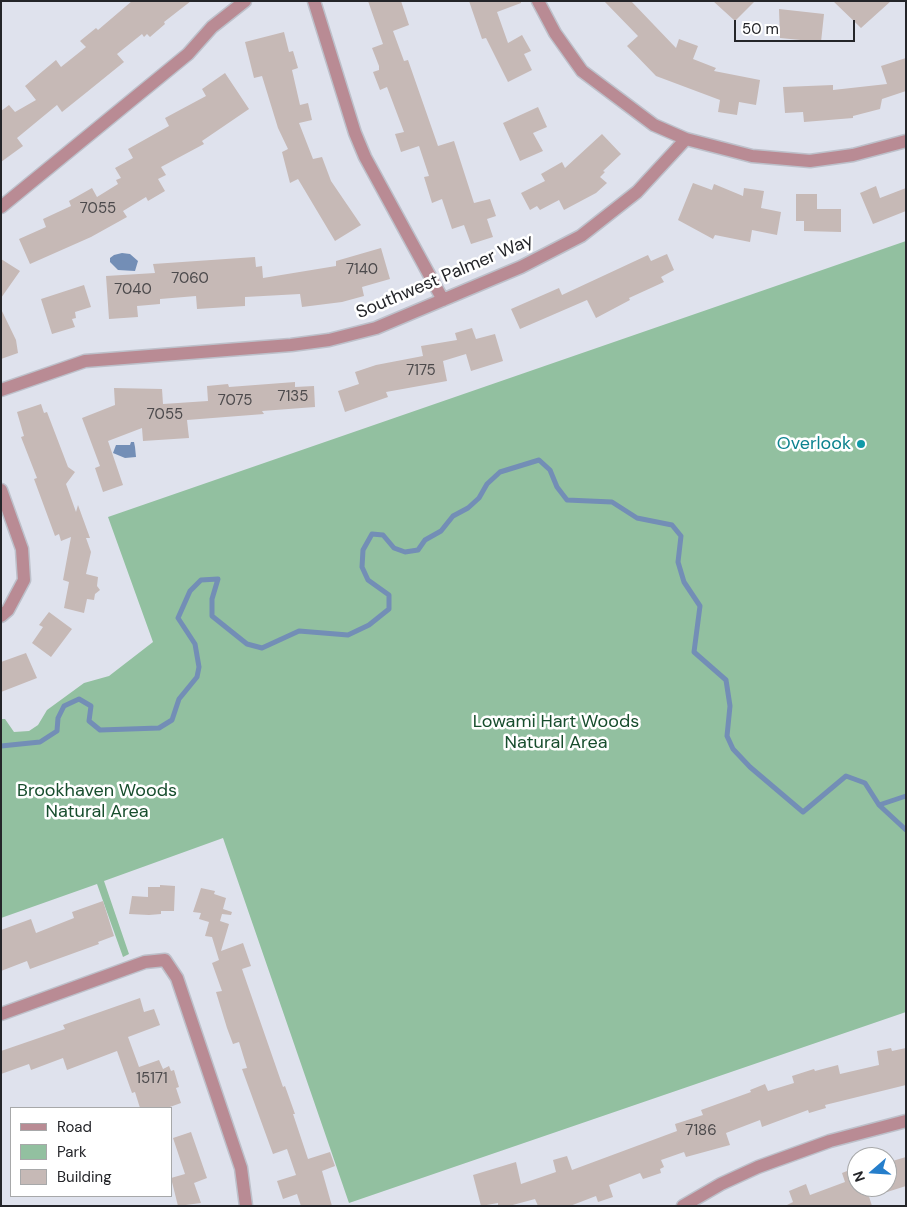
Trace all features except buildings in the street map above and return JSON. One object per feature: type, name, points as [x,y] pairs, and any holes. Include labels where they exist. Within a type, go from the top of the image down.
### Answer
[{"type":"street","points":[[1,207],[188,54],[212,27],[245,1]]},
{"type":"street","points":[[314,1],[355,133],[365,157],[443,300]]},
{"type":"street","points":[[538,1],[555,34],[582,71],[654,125],[686,139],[752,156],[810,161],[853,156],[906,141]]},
{"type":"street","name":"Southwest Palmer Way","points":[[1,390],[85,361],[329,340],[376,328],[521,267],[581,236],[637,192],[686,139]]},
{"type":"street","points":[[1,490],[22,549],[24,580],[8,610],[1,616]]},
{"type":"street","points":[[1,1014],[145,962],[165,960],[177,978],[241,1168],[246,1206]]},
{"type":"street","points":[[683,1206],[721,1184],[758,1167],[830,1141],[906,1121]]},
{"type":"green space","name":"Lowami Hart Woods Natural Area","points":[[906,241],[906,1012],[349,1203],[223,838],[104,881],[129,954],[123,957],[97,884],[1,918],[1,719],[5,719],[14,732],[29,731],[38,725],[47,710],[84,683],[109,676],[153,642],[108,517]]},
{"type":"water","points":[[130,254],[138,261],[135,271],[118,270],[110,262],[110,258],[114,255]]},
{"type":"water","points":[[131,442],[134,442],[136,457],[125,458],[113,453],[116,445],[130,445]]},
{"type":"waterway","points":[[1,746],[40,742],[57,731],[58,718],[64,706],[79,699],[91,706],[89,721],[100,730],[159,728],[172,720],[179,699],[197,677],[199,667],[195,644],[178,618],[190,591],[201,580],[218,579],[212,599],[212,616],[247,644],[262,648],[299,631],[348,635],[369,625],[389,609],[389,595],[368,580],[362,567],[363,550],[372,534],[383,535],[394,548],[405,552],[418,550],[425,540],[441,531],[453,516],[468,508],[479,498],[487,484],[500,472],[539,460],[550,470],[557,487],[567,500],[612,502],[637,518],[672,525],[681,536],[678,562],[684,582],[700,606],[694,652],[726,680],[730,706],[727,736],[733,749],[750,767],[803,812],[846,776],[865,783],[879,805],[906,830]]},
{"type":"waterway","points":[[879,805],[906,796]]},
{"type":"place","name":"Overlook","points":[[861,444]]},
{"type":"park label","name":"Brookhaven Woods Natural Area","points":[[97,801]]}]
